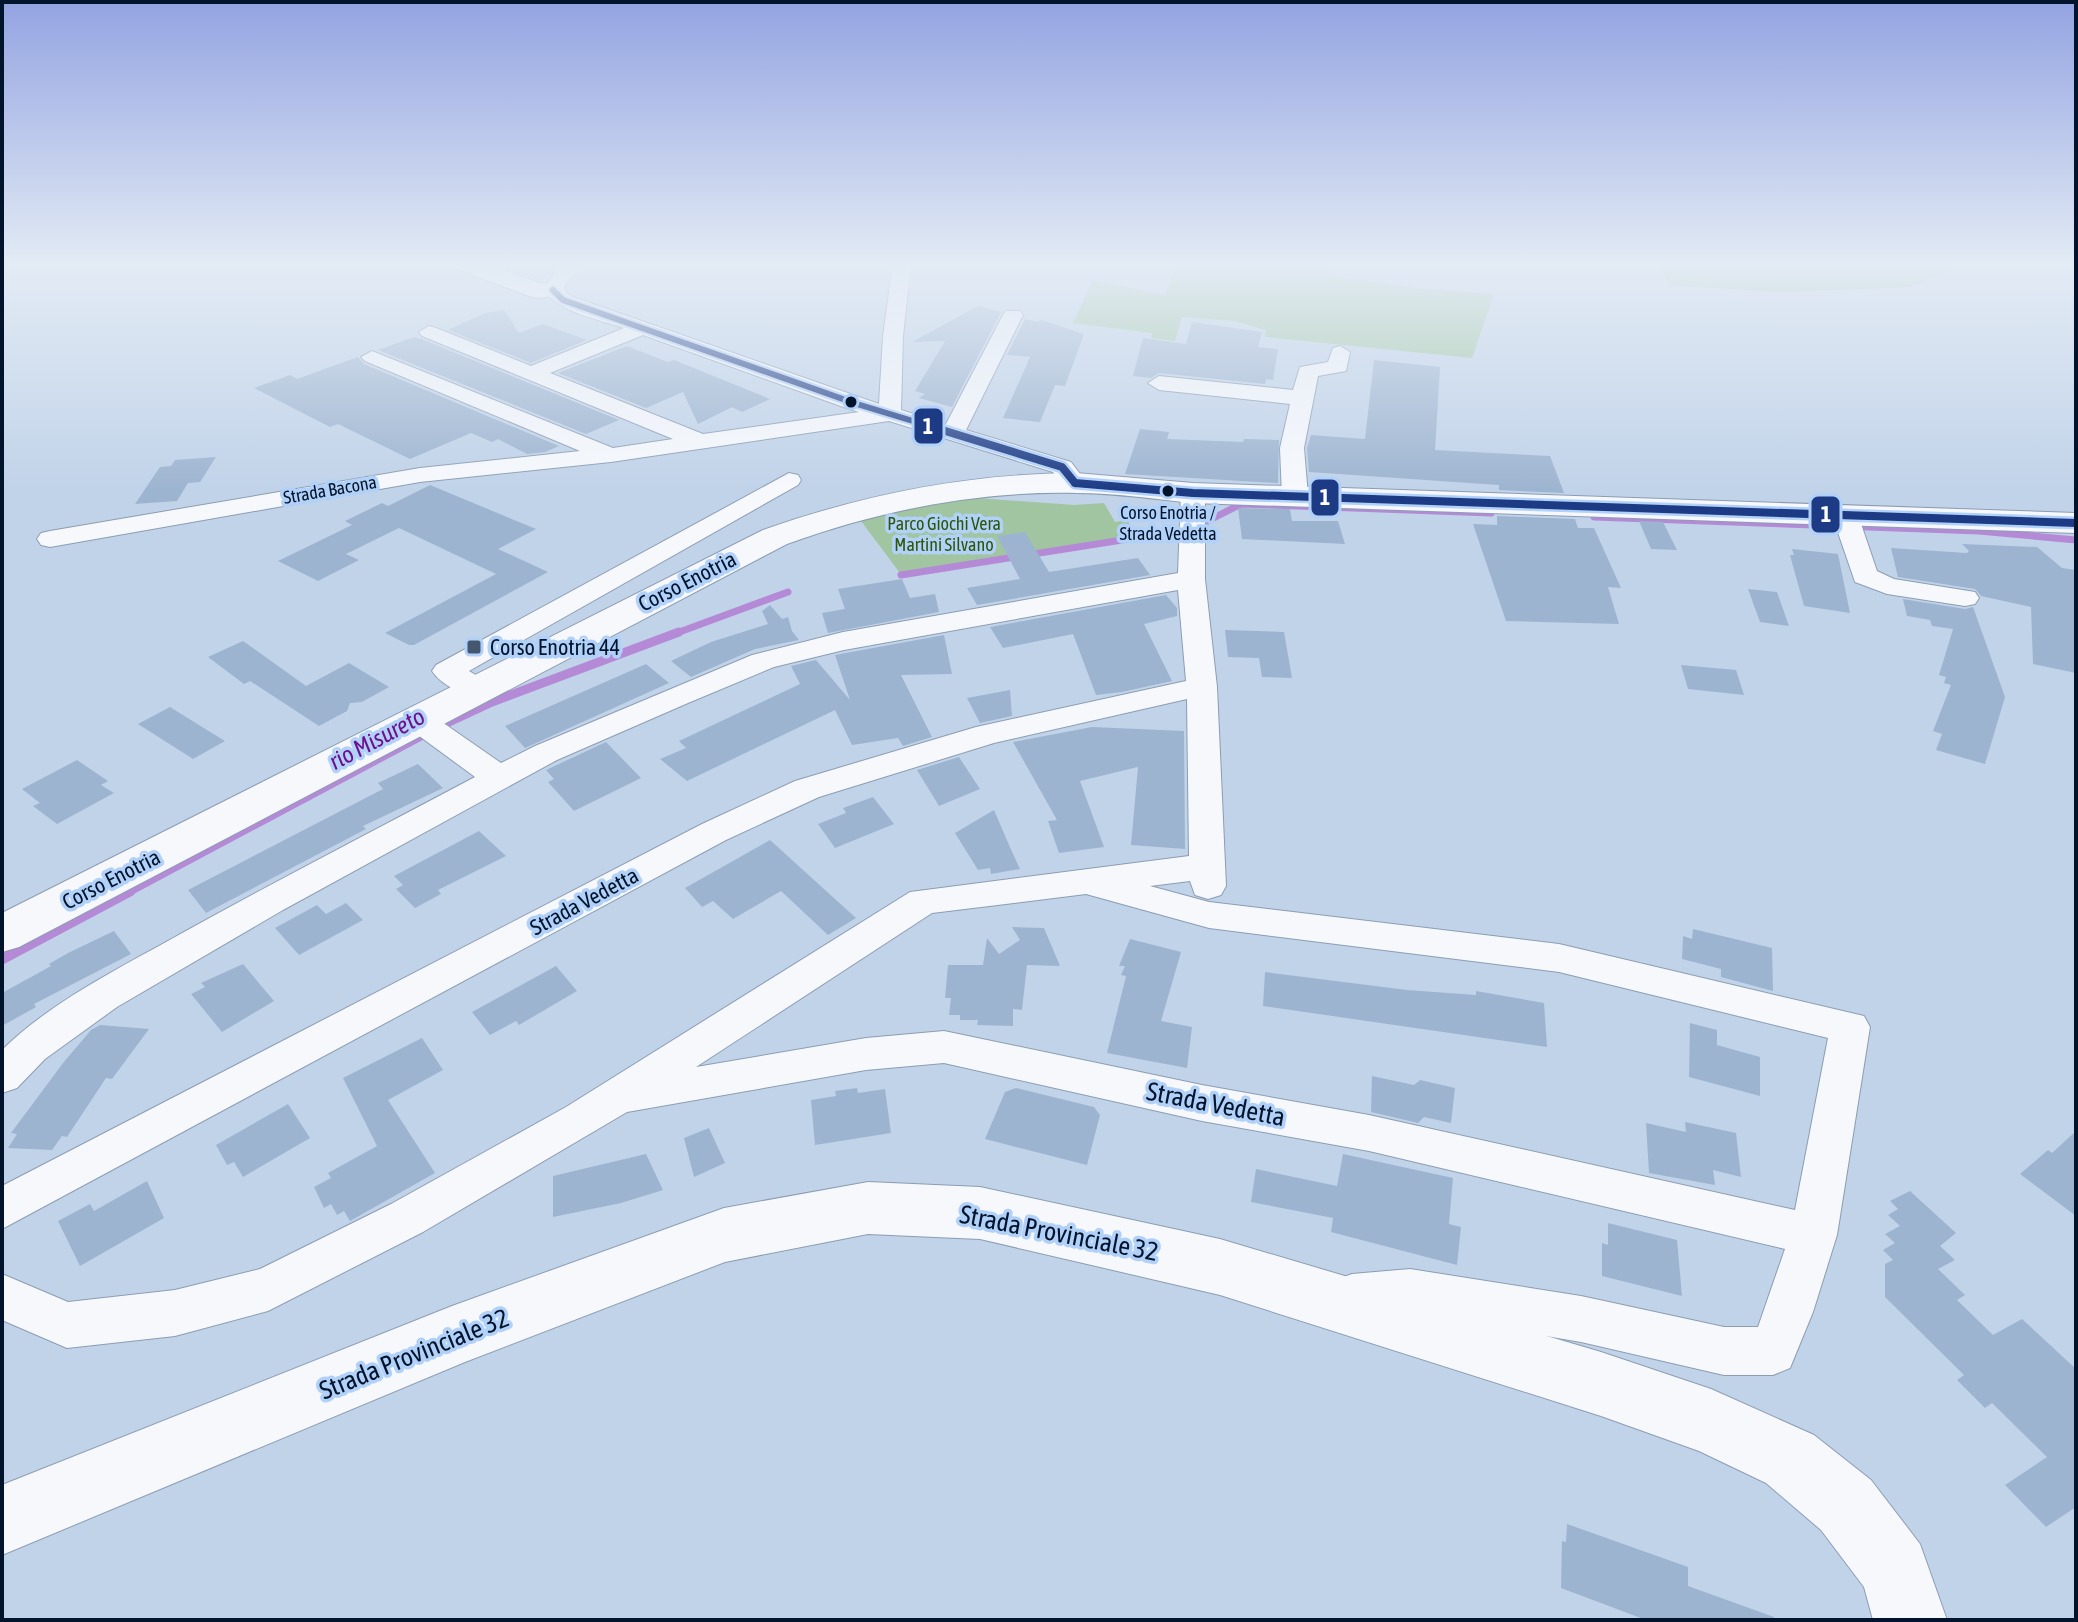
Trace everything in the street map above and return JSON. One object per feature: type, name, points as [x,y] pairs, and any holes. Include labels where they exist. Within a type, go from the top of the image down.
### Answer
[{"type":"main road","name":"Corso Enotria","points":[[2,934],[427,727],[478,689],[775,537],[874,503],[930,492],[1075,483],[1192,517],[1295,496],[1848,522],[2076,523]]},
{"type":"main road","name":"Strada Provinciale 32","points":[[2,1520],[452,1337],[724,1235],[868,1208],[980,1213],[1220,1267],[1615,1388],[1711,1422],[1790,1459],[1846,1505],[1895,1569],[1910,1620]]},
{"type":"street","name":"Strada Bacona","points":[[445,339],[700,441]]},
{"type":"street","points":[[529,374],[616,339]]},
{"type":"street","points":[[673,339],[890,414],[1062,467],[1075,483]]},
{"type":"street","points":[[890,414],[893,339]]},
{"type":"street","points":[[953,433],[1001,339]]},
{"type":"street","points":[[1295,496],[1292,448],[1308,372],[1338,366],[1340,352]]},
{"type":"street","points":[[372,357],[611,455]]},
{"type":"street","points":[[1159,383],[1301,398]]},
{"type":"street","name":"Strada Bacona","points":[[50,539],[420,475],[611,455],[890,414]]},
{"type":"street","points":[[478,689],[447,671],[789,480]]},
{"type":"street","points":[[1192,517],[1191,579],[1202,687],[1209,915]]},
{"type":"street","points":[[1848,522],[1865,576],[1887,586],[1965,598]]},
{"type":"street","points":[[627,570],[667,591]]},
{"type":"street","points":[[2,1076],[31,1047],[103,996],[297,886],[546,753],[763,661],[843,641],[1191,579]]},
{"type":"street","name":"Strada Vedetta","points":[[2,1209],[686,847],[807,789],[987,734],[1202,687]]},
{"type":"street","points":[[427,727],[499,778]]},
{"type":"street","name":"Strada Vedetta","points":[[2,1296],[67,1325],[175,1313],[268,1289],[407,1218],[615,1098],[923,901],[1207,866]]},
{"type":"street","name":"Strada Vedetta","points":[[1083,880],[1209,915],[1559,958],[1850,1027],[1814,1235],[1787,1321],[1773,1351],[1724,1351],[1581,1319],[1410,1291],[1316,1298]]},
{"type":"street","name":"Strada Vedetta","points":[[615,1098],[866,1054],[944,1047],[1202,1103],[1369,1133],[1814,1235]]},
{"type":"green space","points":[[1282,339],[1479,339],[1472,358]]},
{"type":"green space","name":"Parco Giochi Vera Martini Silvano","points":[[976,498],[1074,505],[1104,503],[1115,522],[1127,520],[1137,535],[900,573],[858,517],[921,503]]},
{"type":"building","points":[[409,339],[420,339],[619,420],[586,434],[378,350]]},
{"type":"building","points":[[470,339],[587,340],[531,363]]},
{"type":"building","points":[[918,339],[987,339],[952,407],[919,398],[925,394],[915,391],[945,341],[912,342]]},
{"type":"building","points":[[1015,339],[1082,339],[1065,386],[1055,385],[1040,422],[1003,418],[1030,357],[1007,355]]},
{"type":"building","points":[[1143,339],[1186,344],[1187,339],[1260,339],[1258,347],[1278,349],[1273,380],[1266,379],[1265,384],[1159,373],[1151,378],[1133,376]]},
{"type":"building","points":[[627,346],[668,362],[674,360],[770,399],[742,412],[732,407],[698,424],[683,392],[646,408],[558,373]]},
{"type":"building","points":[[358,357],[364,364],[559,446],[545,452],[527,454],[498,439],[492,442],[471,433],[410,459],[338,424],[330,427],[254,388],[290,375],[297,379]]},
{"type":"building","points":[[1374,360],[1440,367],[1435,450],[1550,456],[1564,493],[1499,490],[1499,485],[1309,472],[1307,448],[1311,435],[1365,439]]},
{"type":"building","points":[[1140,429],[1169,432],[1167,439],[1279,440],[1278,483],[1125,474]]},
{"type":"building","points":[[216,457],[200,482],[188,483],[177,501],[135,504],[160,467],[171,466],[175,460]]},
{"type":"building","points":[[430,485],[536,529],[498,549],[548,572],[409,645],[385,633],[496,574],[399,528],[346,554],[359,560],[318,581],[278,561],[352,525],[345,521],[382,503],[388,506]]},
{"type":"building","points":[[1238,508],[1290,509],[1292,521],[1338,521],[1345,544],[1242,539]]},
{"type":"building","points":[[1497,516],[1575,519],[1578,528],[1594,528],[1621,588],[1608,587],[1619,624],[1506,621],[1473,524],[1497,525]]},
{"type":"building","points":[[1639,521],[1663,522],[1677,550],[1651,549]]},
{"type":"building","points":[[1025,532],[1049,572],[1138,558],[1150,575],[977,605],[967,588],[1020,579],[997,536]]},
{"type":"building","points":[[1962,544],[2037,547],[2062,568],[2076,570],[2076,673],[2033,664],[2031,607],[1981,596],[1975,589],[1898,577],[1891,548],[1967,553],[1969,551]]},
{"type":"building","points":[[1792,549],[1838,554],[1850,613],[1804,606],[1790,555],[1794,555]]},
{"type":"building","points":[[902,579],[910,598],[935,594],[939,612],[828,633],[822,613],[845,609],[838,589]]},
{"type":"building","points":[[1748,589],[1777,592],[1789,626],[1760,622]]},
{"type":"building","points":[[1166,595],[1177,608],[1177,616],[1144,624],[1172,681],[1122,692],[1096,695],[1073,634],[1003,648],[990,627]]},
{"type":"building","points":[[1903,599],[1965,609],[1973,607],[2005,697],[1985,764],[1936,750],[1942,734],[1933,731],[1951,685],[1944,683],[1946,677],[1939,675],[1953,629],[1932,626],[1930,620],[1907,616]]},
{"type":"building","points":[[770,605],[782,619],[788,617],[792,631],[799,640],[755,649],[691,677],[671,661],[711,642],[768,624],[762,611]]},
{"type":"building","points":[[1225,630],[1284,632],[1292,678],[1262,677],[1259,658],[1228,657]]},
{"type":"building","points":[[944,635],[952,674],[901,675],[932,737],[903,746],[898,738],[852,745],[835,710],[687,781],[660,759],[686,748],[679,741],[800,684],[791,666],[816,660],[850,700],[835,655]]},
{"type":"building","points":[[243,641],[306,686],[349,663],[389,687],[362,702],[350,703],[347,711],[319,726],[250,681],[244,684],[208,657]]},
{"type":"building","points":[[646,664],[669,683],[525,748],[505,726]]},
{"type":"building","points":[[1681,665],[1736,670],[1744,695],[1688,689]]},
{"type":"building","points":[[1010,690],[1012,716],[980,723],[967,698]]},
{"type":"building","points":[[170,707],[225,741],[193,759],[138,724]]},
{"type":"building","points":[[1092,727],[1184,731],[1185,849],[1131,845],[1138,767],[1080,781],[1104,847],[1059,853],[1048,821],[1057,820],[1013,742]]},
{"type":"building","points":[[606,742],[641,778],[574,811],[548,782],[554,779],[546,770]]},
{"type":"building","points":[[959,757],[980,789],[939,806],[917,770]]},
{"type":"building","points":[[77,760],[108,781],[101,785],[114,793],[57,824],[33,806],[40,803],[22,789]]},
{"type":"building","points":[[418,764],[443,788],[363,826],[366,829],[206,913],[188,890],[383,789],[378,783]]},
{"type":"building","points":[[873,797],[894,824],[835,848],[818,824],[846,813],[843,808]]},
{"type":"building","points":[[994,810],[1020,869],[991,874],[990,868],[978,870],[955,833]]},
{"type":"building","points":[[479,831],[506,856],[438,890],[441,894],[415,908],[396,889],[403,885],[394,876]]},
{"type":"building","points":[[770,840],[856,918],[828,935],[781,891],[733,919],[713,901],[702,907],[685,888]]},
{"type":"building","points":[[346,903],[363,920],[299,955],[275,928],[317,905],[326,914]]},
{"type":"building","points":[[1012,927],[1044,928],[1060,966],[1027,965],[1022,1010],[1013,1009],[1013,1026],[977,1025],[978,1020],[960,1020],[960,1015],[949,1015],[951,998],[945,998],[948,965],[983,965],[987,938],[999,954],[1020,940]]},
{"type":"building","points":[[1693,929],[1772,948],[1773,991],[1721,977],[1721,969],[1682,959],[1683,936],[1692,939]]},
{"type":"building","points":[[114,931],[131,954],[34,1004],[36,1007],[2,1026],[2,993],[68,953]]},
{"type":"building","points":[[1130,939],[1181,952],[1161,1021],[1192,1027],[1187,1068],[1107,1053],[1126,976],[1121,975],[1125,966],[1119,966]]},
{"type":"building","points":[[243,964],[274,1001],[222,1032],[191,994],[205,987],[201,983]]},
{"type":"building","points":[[556,966],[577,991],[519,1025],[516,1021],[490,1035],[472,1012]]},
{"type":"building","points":[[1265,972],[1407,990],[1476,995],[1476,991],[1544,1003],[1547,1047],[1263,1006]]},
{"type":"building","points":[[1690,1023],[1717,1030],[1717,1045],[1760,1057],[1760,1096],[1689,1077]]},
{"type":"building","points":[[100,1025],[149,1029],[112,1079],[106,1078],[67,1137],[62,1136],[52,1150],[8,1148],[17,1134],[11,1133],[63,1063],[91,1030]]},
{"type":"building","points":[[422,1038],[443,1070],[388,1100],[435,1173],[350,1221],[344,1211],[337,1215],[331,1204],[324,1208],[314,1187],[331,1178],[328,1173],[377,1146],[343,1078]]},
{"type":"building","points":[[1372,1076],[1414,1085],[1420,1080],[1455,1088],[1451,1123],[1424,1117],[1418,1123],[1371,1112]]},
{"type":"building","points":[[857,1088],[858,1093],[885,1089],[891,1133],[815,1145],[811,1100],[836,1096],[835,1091]]},
{"type":"building","points":[[1016,1088],[1094,1107],[1100,1115],[1087,1165],[985,1139],[1005,1092]]},
{"type":"building","points":[[288,1104],[310,1138],[243,1177],[234,1162],[227,1165],[216,1145]]},
{"type":"building","points":[[1685,1122],[1736,1133],[1741,1177],[1713,1170],[1715,1185],[1649,1173],[1646,1123],[1686,1132]]},
{"type":"building","points":[[709,1128],[725,1163],[694,1177],[684,1138]]},
{"type":"building","points":[[2076,1131],[2076,1216],[2020,1174],[2048,1150],[2052,1153]]},
{"type":"building","points":[[646,1154],[663,1190],[621,1203],[553,1217],[553,1176]]},
{"type":"building","points":[[1343,1154],[1453,1178],[1449,1224],[1461,1227],[1457,1265],[1331,1232],[1333,1218],[1251,1202],[1256,1169],[1337,1186]]},
{"type":"building","points":[[147,1181],[164,1218],[80,1266],[58,1221],[90,1204],[94,1211]]},
{"type":"building","points":[[1910,1191],[1956,1233],[1940,1246],[1955,1260],[1938,1269],[1965,1295],[1957,1300],[1993,1335],[2022,1319],[2076,1369],[2076,1507],[2046,1527],[2005,1485],[2047,1457],[1992,1403],[1985,1408],[1957,1380],[1964,1375],[1885,1297],[1885,1264],[1893,1260],[1883,1250],[1895,1243],[1885,1234],[1900,1226],[1888,1215],[1898,1209],[1890,1201]]},
{"type":"building","points":[[1608,1223],[1677,1240],[1682,1296],[1602,1276],[1602,1243],[1608,1245]]},
{"type":"building","points":[[1567,1524],[1688,1567],[1688,1586],[1774,1617],[1773,1620],[1646,1620],[1561,1588],[1562,1541],[1566,1542]]},
{"type":"waterway","name":"rio Misureto","points":[[901,575],[1192,529],[1241,504],[1491,513]]},
{"type":"waterway","name":"rio Misureto","points":[[1594,517],[1979,531],[2076,540]]},
{"type":"waterway","name":"rio Misureto","points":[[674,634],[788,592]]},
{"type":"waterway","name":"rio Misureto","points":[[126,893],[432,730],[492,702],[679,632]]},
{"type":"waterway","name":"rio Misureto","points":[[2,959],[130,891]]},
{"type":"transit line","name":"1","points":[[672,339],[857,404],[1062,467],[1075,483]]},
{"type":"transit line","name":"1","points":[[1075,483],[1193,493],[2076,523]]},
{"type":"place","name":"Corso Enotria / Strada Vedetta","points":[[1168,491]]},
{"type":"place","name":"Corso Enotria 44","points":[[474,647]]}]
